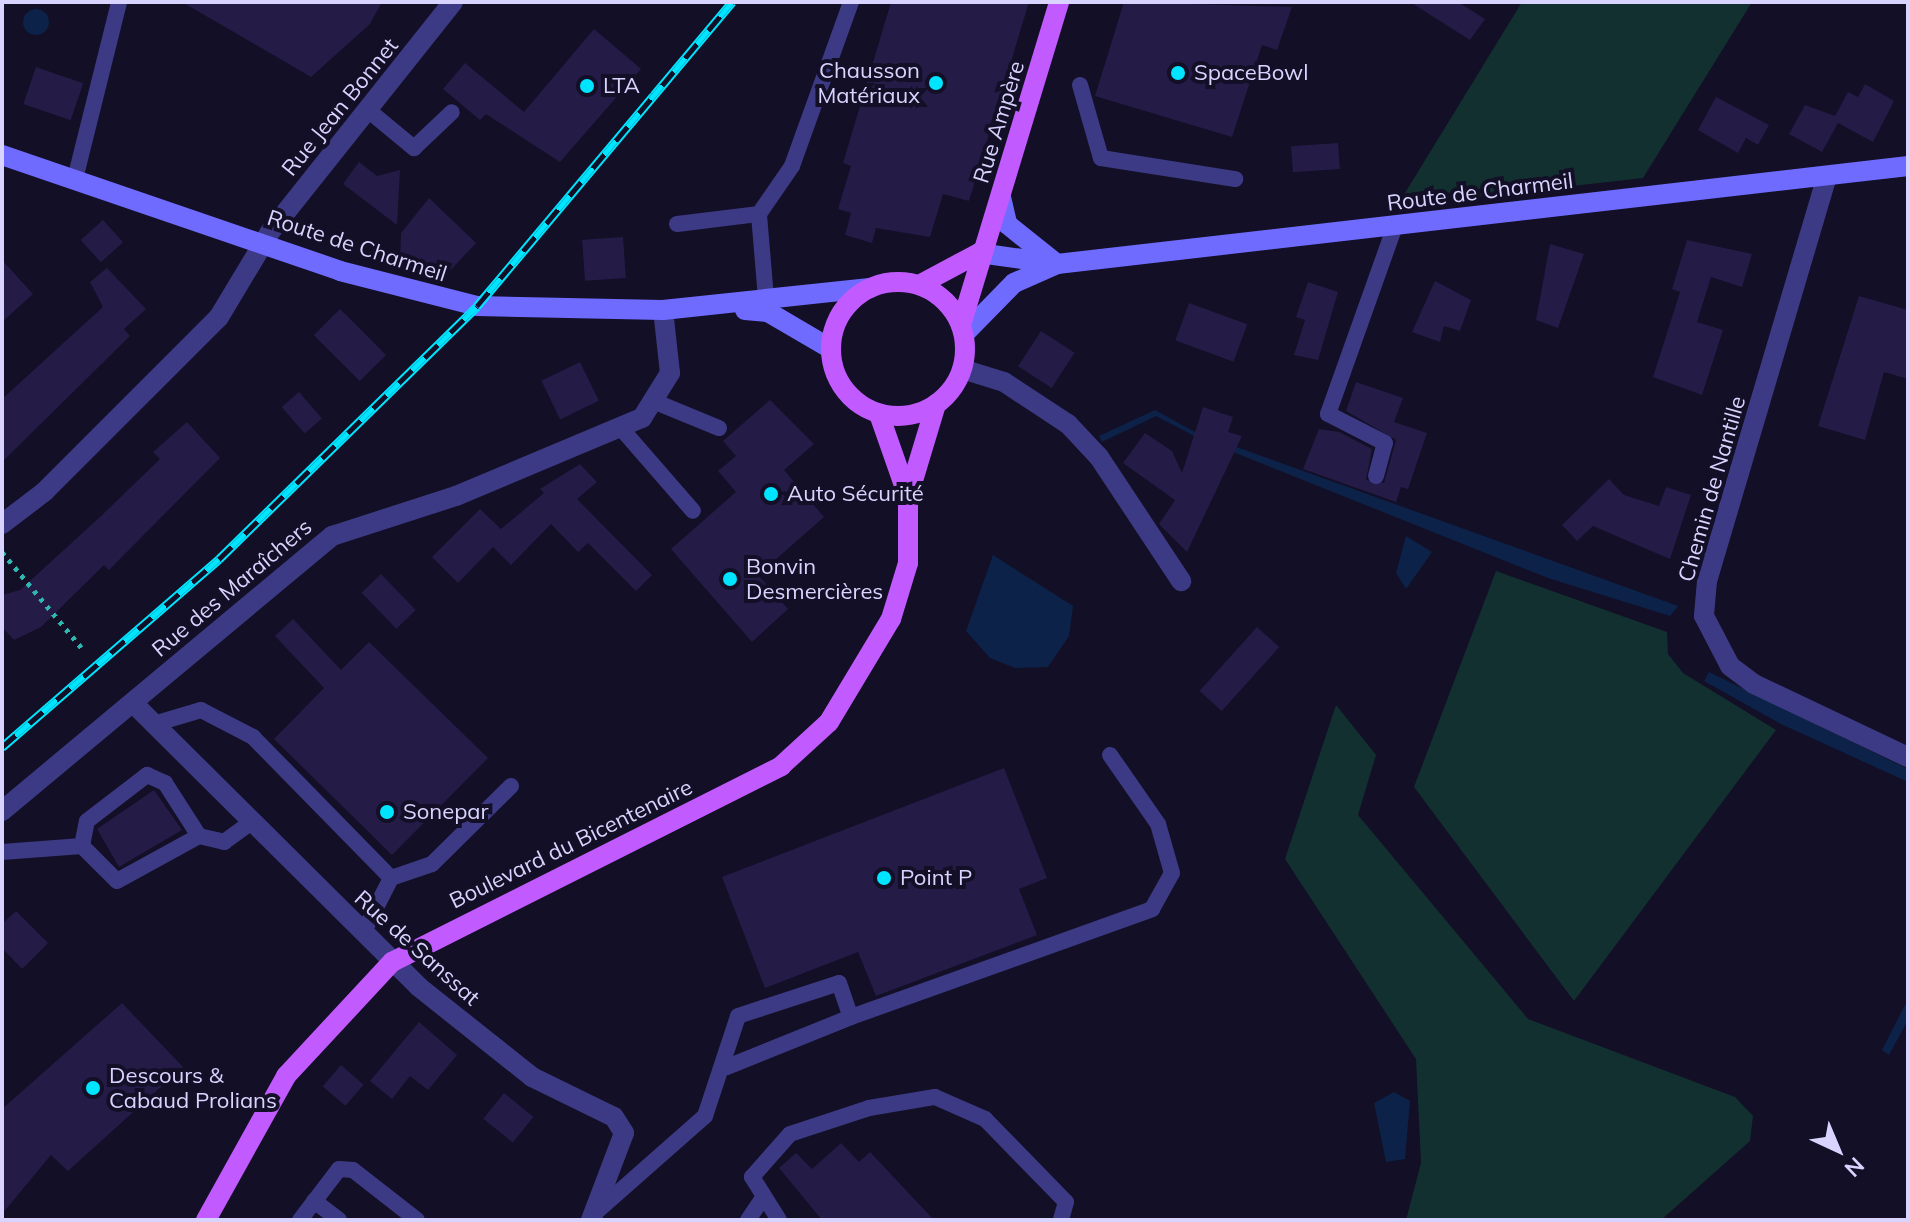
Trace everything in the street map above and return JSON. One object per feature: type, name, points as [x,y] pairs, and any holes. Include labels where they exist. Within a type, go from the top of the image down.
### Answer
[{"type":"main road","name":"Rue Ampère","points":[[962,330],[979,253],[1001,197],[1059,2]]},
{"type":"main road","name":"Route de Charmeil","points":[[2,155],[266,243],[340,271],[477,306],[663,310],[767,306],[870,288]]},
{"type":"main road","name":"Route de Charmeil","points":[[979,253],[1057,264],[1908,166]]},
{"type":"main road","points":[[1001,197],[1007,224],[1057,264]]},
{"type":"main road","points":[[919,285],[937,294],[962,330],[962,369],[936,404],[919,413],[879,414],[844,389],[831,349],[842,312],[870,288],[919,285],[979,253]]},
{"type":"main road","name":"Route de Charmeil","points":[[962,330],[996,297],[1057,264]]},
{"type":"main road","points":[[767,306],[831,349]]},
{"type":"main road","name":"Boulevard du Bicentenaire","points":[[206,1220],[286,1076],[333,1016],[392,962],[781,766],[829,722],[891,619],[908,563],[908,497],[936,404]]},
{"type":"main road","name":"Boulevard du Bicentenaire","points":[[879,414],[908,497]]},
{"type":"street","name":"Rue Jean Bonnet","points":[[2,524],[44,492],[219,317],[266,243],[453,2]]},
{"type":"street","name":"Chemin de Nantille","points":[[1827,176],[1707,581],[1704,616],[1730,666],[1754,684],[1908,757]]},
{"type":"street","points":[[658,403],[670,373],[663,310]]},
{"type":"street","points":[[962,369],[1004,382],[1068,424],[1181,581]]},
{"type":"street","name":"Rue des Maraîchers","points":[[2,811],[332,536],[456,496],[620,427],[658,403]]},
{"type":"street","name":"Rue de Sanssat","points":[[133,703],[392,962],[532,1077],[614,1117],[624,1133],[593,1216]]},
{"type":"lane","points":[[75,179],[119,2]]},
{"type":"lane","points":[[767,306],[759,214],[792,166],[851,2]]},
{"type":"lane","points":[[1080,85],[1101,158],[1235,179]]},
{"type":"lane","points":[[368,110],[414,148],[452,112]]},
{"type":"lane","points":[[677,224],[759,214]]},
{"type":"lane","points":[[1376,476],[1385,443],[1328,414],[1395,226]]},
{"type":"lane","points":[[658,403],[719,428]]},
{"type":"lane","points":[[620,427],[693,511]]},
{"type":"lane","points":[[154,724],[201,710],[253,737],[391,878]]},
{"type":"lane","points":[[727,1067],[851,1017],[1152,909],[1172,873],[1158,824],[1110,755]]},
{"type":"lane","points":[[82,846],[87,821],[147,775],[165,783],[199,836]]},
{"type":"lane","points":[[363,933],[391,878],[432,864],[511,786]]},
{"type":"lane","points":[[2,852],[82,846],[117,881],[199,836],[224,842],[252,822]]},
{"type":"lane","points":[[593,1216],[705,1116],[727,1067],[726,1037],[738,1016],[839,983],[851,1017]]},
{"type":"lane","points":[[779,1220],[761,1201],[752,1177],[790,1134],[869,1108],[935,1097],[985,1119],[1066,1202],[1061,1220]]},
{"type":"lane","points":[[300,1220],[339,1169],[353,1170],[417,1220]]},
{"type":"lane","points":[[314,1201],[339,1220]]},
{"type":"lane","points":[[748,1220],[761,1201]]},
{"type":"path","points":[[2,552],[81,647]]},
{"type":"green space","points":[[1522,2],[1752,2],[1643,178],[1397,206]]},
{"type":"green space","points":[[1496,571],[1667,632],[1668,654],[1683,673],[1776,730],[1574,1001],[1414,787]]},
{"type":"green space","points":[[1336,705],[1376,755],[1358,815],[1528,1019],[1735,1097],[1753,1116],[1750,1141],[1661,1220],[1406,1220],[1421,1163],[1416,1059],[1285,859]]},
{"type":"water","points":[[36,9],[45,13],[49,22],[45,31],[36,35],[27,31],[23,22],[27,13]]},
{"type":"water","points":[[1155,410],[1195,432],[1678,606],[1670,616],[1548,578],[1198,438],[1156,416],[1102,442],[1099,436]]},
{"type":"water","points":[[1406,536],[1432,552],[1406,589],[1396,573]]},
{"type":"water","points":[[993,555],[1073,606],[1069,636],[1048,667],[1015,668],[990,658],[966,631]]},
{"type":"water","points":[[1709,672],[1908,769],[1908,782],[1781,724],[1704,681]]},
{"type":"water","points":[[1908,999],[1908,1020],[1889,1055],[1882,1050]]},
{"type":"water","points":[[1394,1092],[1410,1101],[1405,1159],[1386,1162],[1374,1103]]},
{"type":"building","points":[[182,2],[382,2],[370,24],[311,77]]},
{"type":"building","name":"Chausson Matériaux","points":[[891,2],[1029,2],[969,201],[943,194],[930,237],[876,228],[872,243],[845,235],[851,213],[838,209],[851,166],[843,163]]},
{"type":"building","name":"SpaceBowl","points":[[1124,2],[1292,7],[1277,50],[1262,45],[1232,137],[1095,96]]},
{"type":"building","points":[[1410,2],[1458,2],[1485,19],[1470,40]]},
{"type":"building","name":"LTA","points":[[594,29],[641,69],[560,162],[486,114],[480,120],[443,89],[465,63],[524,112]]},
{"type":"building","points":[[36,67],[83,83],[71,120],[23,104]]},
{"type":"building","points":[[1865,84],[1894,101],[1873,142],[1838,123],[1822,152],[1789,134],[1805,105],[1835,116],[1848,92],[1858,97]]},
{"type":"building","points":[[1716,97],[1769,125],[1758,145],[1746,138],[1738,153],[1698,130]]},
{"type":"building","points":[[1338,143],[1340,169],[1293,172],[1291,146]]},
{"type":"building","points":[[359,162],[377,176],[400,170],[397,225],[343,184]]},
{"type":"building","points":[[429,198],[476,243],[444,277],[431,265],[400,264],[401,233]]},
{"type":"building","points":[[103,220],[123,242],[101,262],[81,240]]},
{"type":"building","points":[[623,237],[626,278],[585,281],[582,240]]},
{"type":"building","points":[[1687,240],[1752,254],[1742,287],[1711,277],[1697,322],[1723,330],[1702,395],[1653,377],[1680,292],[1672,289]]},
{"type":"building","points":[[1550,244],[1584,254],[1558,328],[1536,320]]},
{"type":"building","points":[[2,260],[33,294],[2,322]]},
{"type":"building","points":[[107,268],[146,309],[124,329],[130,336],[2,462],[2,399],[103,307],[90,282]]},
{"type":"building","points":[[1435,281],[1471,300],[1460,331],[1444,326],[1440,342],[1412,332]]},
{"type":"building","points":[[1308,282],[1338,292],[1318,360],[1294,355],[1305,320],[1296,317]]},
{"type":"building","points":[[1859,296],[1908,310],[1908,379],[1884,372],[1865,440],[1818,426]]},
{"type":"building","points":[[1189,303],[1247,324],[1234,362],[1175,341]]},
{"type":"building","points":[[340,309],[386,355],[360,381],[314,335]]},
{"type":"building","points":[[1041,331],[1075,353],[1052,388],[1018,366]]},
{"type":"building","points":[[580,362],[599,401],[560,419],[541,381]]},
{"type":"building","points":[[1356,382],[1403,398],[1394,422],[1427,433],[1408,489],[1401,487],[1396,502],[1303,469],[1319,429],[1339,432],[1372,449],[1366,480],[1384,483],[1396,440],[1346,411]]},
{"type":"building","points":[[299,392],[322,418],[305,434],[282,407]]},
{"type":"building","points":[[770,400],[814,444],[784,470],[824,517],[758,575],[788,609],[752,642],[671,549],[736,492],[718,471],[736,456],[723,441]]},
{"type":"building","points":[[1203,407],[1233,417],[1228,432],[1242,436],[1187,552],[1159,524],[1175,500],[1123,463],[1145,433],[1172,451],[1182,473]]},
{"type":"building","points":[[187,422],[220,458],[109,570],[104,565],[41,627],[14,640],[2,627],[2,595],[20,590],[100,517],[160,459],[153,452]]},
{"type":"building","points":[[580,464],[597,482],[577,499],[652,575],[636,591],[588,543],[578,552],[551,524],[511,565],[493,547],[458,583],[432,557],[480,509],[501,529],[544,493],[540,489]]},
{"type":"building","points":[[1609,479],[1624,495],[1659,506],[1666,487],[1691,495],[1670,559],[1593,526],[1577,541],[1562,525]]},
{"type":"building","points":[[381,574],[416,610],[396,629],[362,593]]},
{"type":"building","points":[[293,619],[341,670],[369,642],[488,758],[392,855],[274,739],[324,688],[275,636]]},
{"type":"building","points":[[1257,627],[1279,647],[1222,711],[1199,691]]},
{"type":"building","name":"Point P","points":[[1004,768],[1047,878],[1019,889],[1037,935],[876,996],[858,952],[765,988],[722,877]]},
{"type":"building","points":[[154,790],[182,830],[119,867],[97,829]]},
{"type":"building","points":[[16,911],[48,943],[22,969],[2,948],[2,924]]},
{"type":"building","name":"Descours & Cabaud Prolians","points":[[122,1003],[183,1067],[68,1171],[51,1155],[2,1214],[2,1109]]},
{"type":"building","points":[[419,1022],[457,1055],[428,1090],[410,1076],[392,1099],[370,1081]]},
{"type":"building","points":[[341,1065],[364,1085],[345,1106],[323,1086]]},
{"type":"building","points":[[504,1093],[534,1117],[513,1143],[483,1119]]},
{"type":"building","points":[[841,1143],[859,1162],[870,1152],[934,1220],[822,1220],[779,1168],[796,1153],[812,1169]]},
{"type":"railway","points":[[2,747],[219,559],[477,306],[732,2]]},
{"type":"place","name":"SpaceBowl","points":[[1178,73]]},
{"type":"place","name":"Chausson Matériaux","points":[[936,83]]},
{"type":"place","name":"LTA","points":[[587,86]]},
{"type":"place","name":"Auto Sécurité","points":[[771,494]]},
{"type":"place","name":"Bonvin Desmercières","points":[[730,579]]},
{"type":"place","name":"Sonepar","points":[[387,812]]},
{"type":"place","name":"Point P","points":[[884,878]]},
{"type":"place","name":"Descours & Cabaud Prolians","points":[[93,1088]]}]
